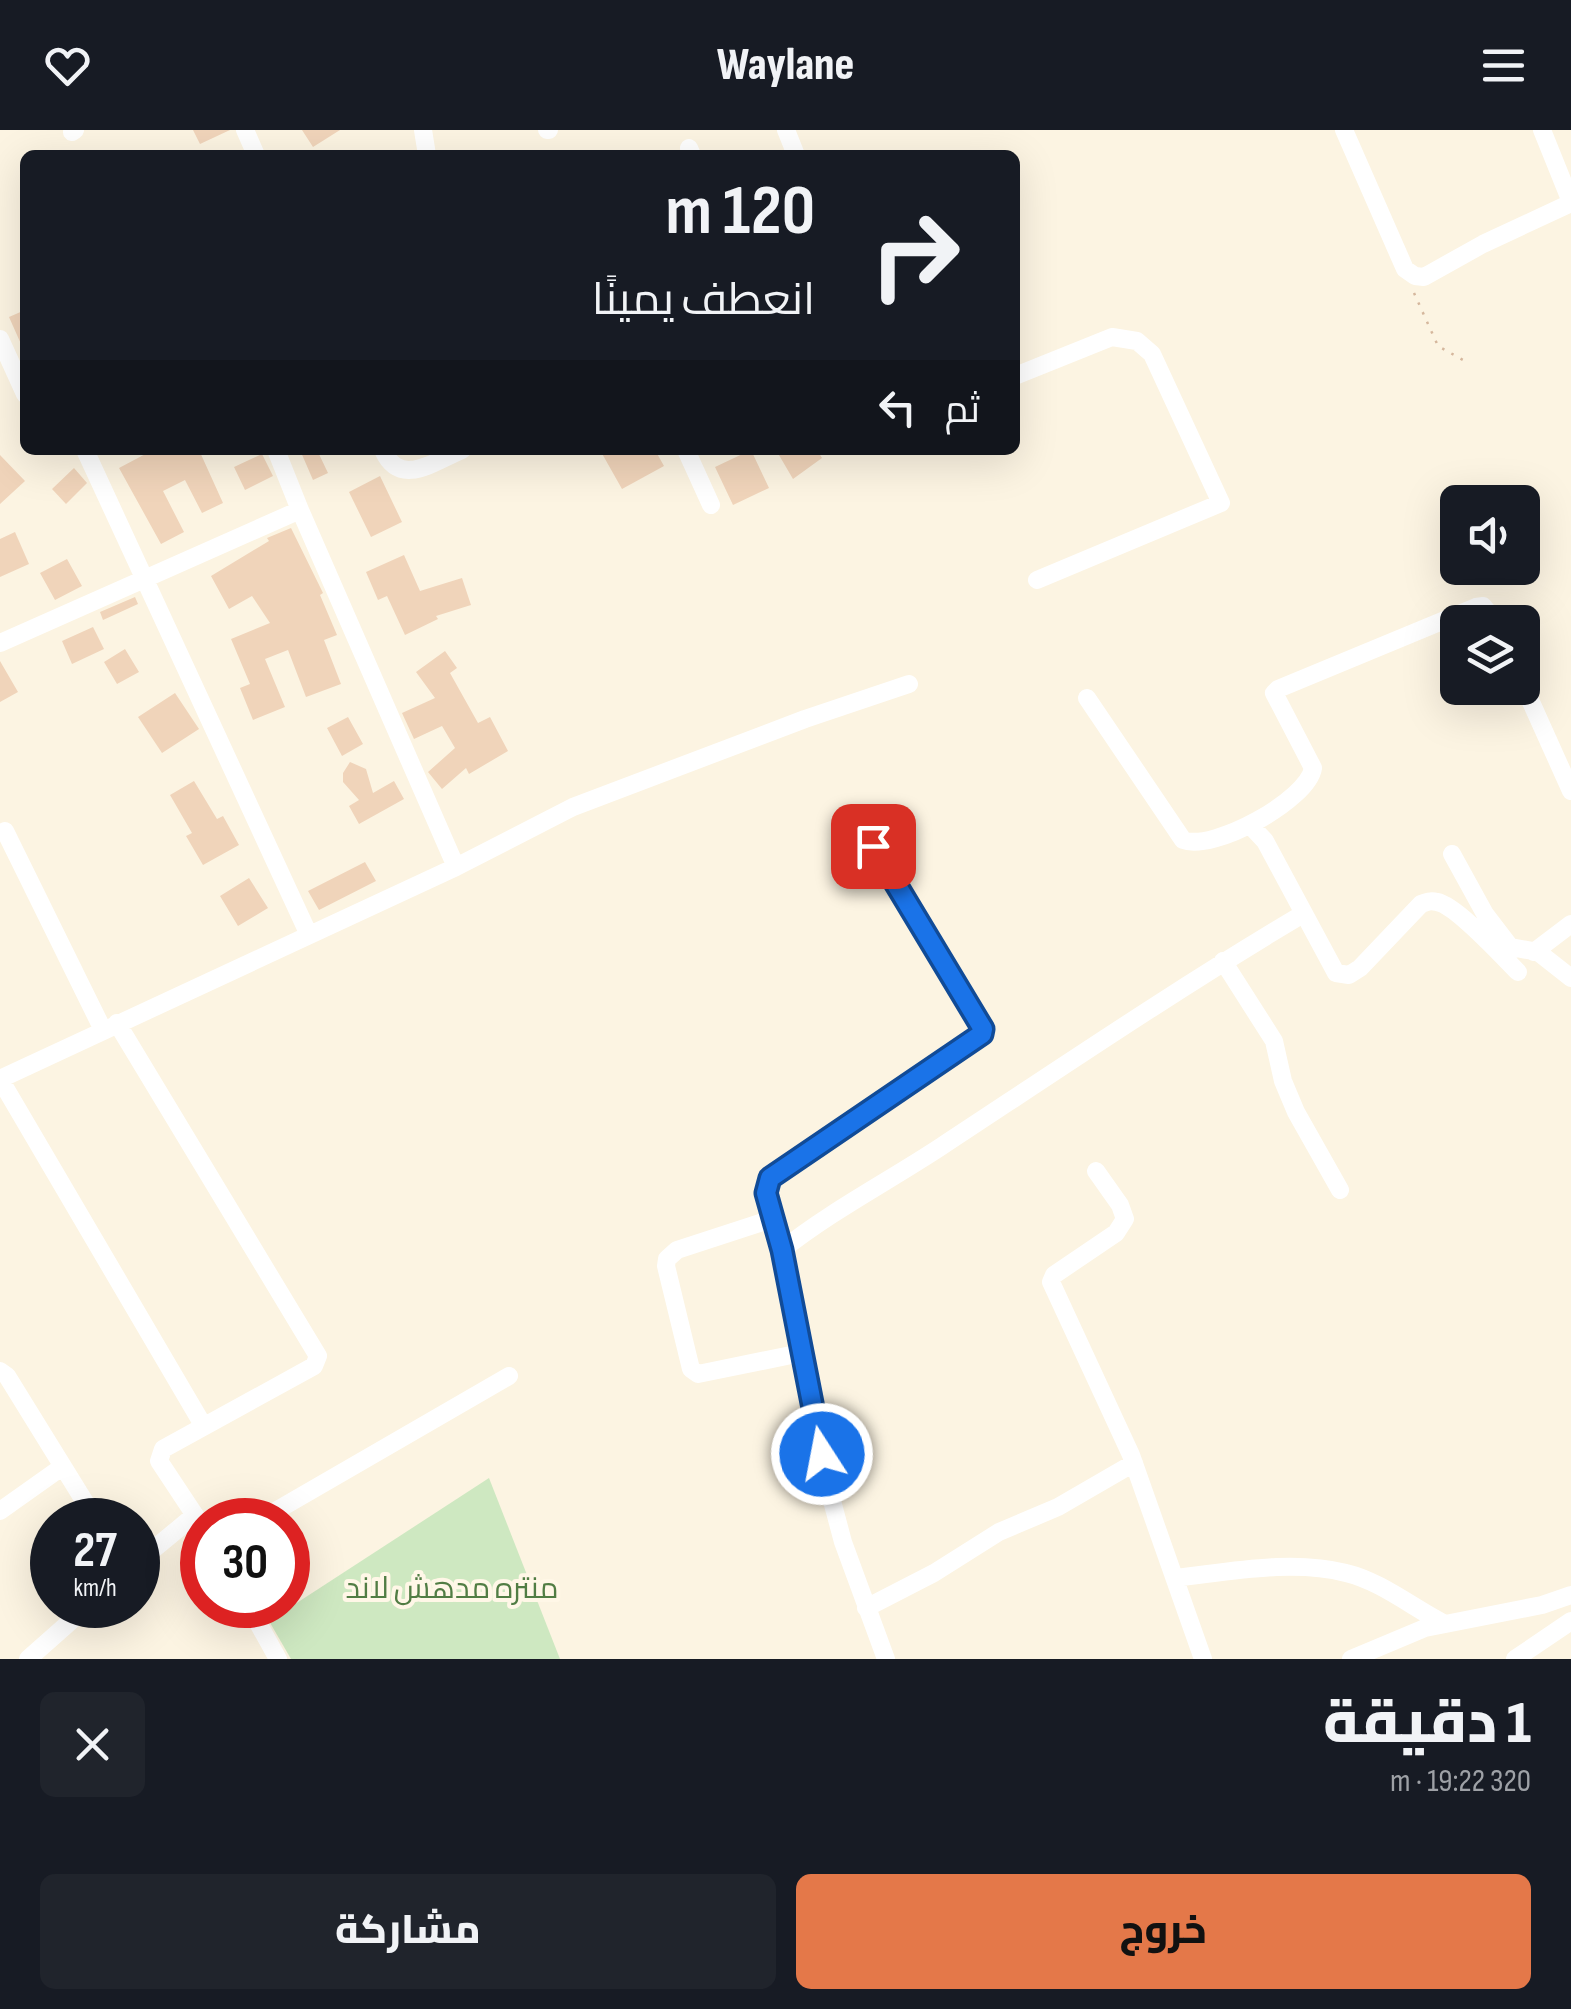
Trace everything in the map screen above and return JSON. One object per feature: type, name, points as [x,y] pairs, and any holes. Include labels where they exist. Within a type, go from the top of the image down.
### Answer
[{"type":"street","points":[[1344,130],[1405,268],[1424,277],[1571,203],[1542,130]]},
{"type":"street","points":[[1020,374],[1112,337],[1137,341],[1152,354],[1221,503],[1037,580]]},
{"type":"street","points":[[0,340],[20,383]]},
{"type":"street","points":[[87,455],[309,935]]},
{"type":"street","points":[[278,455],[456,868]]},
{"type":"street","points":[[386,455],[393,467],[411,471],[450,455]]},
{"type":"street","points":[[688,455],[710,505]]},
{"type":"street","points":[[0,643],[300,510]]},
{"type":"street","points":[[1087,698],[1184,840],[1200,843],[1252,826],[1300,789],[1313,771],[1276,698],[1278,688],[1440,622]]},
{"type":"street","points":[[203,1425],[0,1079],[456,868],[573,807],[910,684]]},
{"type":"street","points":[[1532,705],[1571,791]]},
{"type":"street","points":[[1252,826],[1266,841],[1332,968],[1342,976],[1360,968],[1421,904],[1428,902],[1445,904],[1518,972]]},
{"type":"street","points":[[5,831],[110,1026],[318,1356],[314,1366],[163,1450],[159,1462],[184,1498]]},
{"type":"street","points":[[873,846],[983,1032],[781,1168],[770,1178],[766,1193],[782,1250],[827,1482],[886,1659]]},
{"type":"street","points":[[1452,854],[1485,914],[1511,948]]},
{"type":"street","points":[[782,1250],[810,1228],[875,1191],[1223,962],[1303,914]]},
{"type":"street","points":[[1534,952],[1571,924]]},
{"type":"street","points":[[1490,944],[1544,956],[1571,978]]},
{"type":"street","points":[[1223,962],[1274,1041],[1283,1081],[1296,1112],[1340,1190]]},
{"type":"street","points":[[1096,1170],[1125,1219],[1116,1233],[1054,1275],[1051,1282],[1134,1463],[1202,1659]]},
{"type":"street","points":[[772,1218],[678,1250],[666,1260],[666,1266],[691,1369],[698,1374],[801,1352]]},
{"type":"street","points":[[2,1370],[82,1498]]},
{"type":"street","points":[[298,1498],[509,1376]]},
{"type":"street","points":[[866,1608],[934,1573],[999,1532],[1058,1507],[1134,1463]]},
{"type":"street","points":[[0,1512],[62,1467]]},
{"type":"street","points":[[1175,1578],[1269,1568],[1346,1572],[1444,1623]]},
{"type":"street","points":[[1351,1659],[1444,1623],[1542,1606],[1571,1595]]},
{"type":"street","points":[[1515,1659],[1571,1621]]},
{"type":"street","points":[[28,1659],[62,1628]]},
{"type":"street","points":[[261,1628],[278,1659]]},
{"type":"path","points":[[1416,276],[1413,295],[1438,346],[1463,360]]},
{"type":"green space","name":"منتره مدهش لاند","points":[[489,1478],[560,1659],[291,1659],[273,1628],[310,1628],[310,1594]]},
{"type":"building","points":[[193,130],[230,130],[200,144]]},
{"type":"building","points":[[302,130],[340,130],[313,147]]},
{"type":"building","points":[[20,312],[20,342],[9,317]]},
{"type":"building","points":[[0,455],[25,481],[0,504]]},
{"type":"building","points":[[144,455],[201,455],[223,503],[202,513],[185,480],[163,491],[184,532],[161,544],[119,468]]},
{"type":"building","points":[[262,455],[273,476],[245,490],[234,467]]},
{"type":"building","points":[[302,455],[319,455],[328,473],[313,480]]},
{"type":"building","points":[[603,455],[658,455],[664,466],[622,489]]},
{"type":"building","points":[[740,455],[753,455],[769,488],[733,505],[715,467]]},
{"type":"building","points":[[779,455],[820,455],[822,458],[793,479]]},
{"type":"building","points":[[74,468],[87,483],[66,504],[52,489]]},
{"type":"building","points":[[380,476],[402,522],[371,537],[349,492]]},
{"type":"building","points":[[291,528],[323,593],[320,595],[337,635],[324,640],[341,684],[306,697],[288,650],[265,659],[285,707],[253,720],[240,688],[250,684],[231,639],[270,623],[252,596],[229,609],[211,576],[269,541],[267,538]]},
{"type":"building","points":[[15,532],[29,564],[0,577],[0,539]]},
{"type":"building","points":[[404,555],[420,591],[462,578],[471,605],[436,616],[438,619],[405,635],[387,596],[378,600],[366,572]]},
{"type":"building","points":[[67,559],[82,586],[55,600],[40,573]]},
{"type":"building","points":[[135,597],[138,604],[103,620],[100,612]]},
{"type":"building","points":[[93,627],[104,649],[72,664],[62,641]]},
{"type":"building","points":[[125,649],[139,672],[117,684],[104,662]]},
{"type":"building","points":[[445,651],[457,668],[450,673],[478,723],[490,717],[508,751],[469,774],[466,768],[442,789],[428,772],[455,748],[442,726],[414,739],[402,713],[435,698],[416,672]]},
{"type":"building","points":[[0,661],[18,692],[0,702]]},
{"type":"building","points":[[175,693],[199,729],[162,753],[138,717]]},
{"type":"building","points":[[348,717],[363,744],[342,756],[327,728]]},
{"type":"building","points":[[350,762],[366,769],[373,793],[394,781],[404,799],[359,824],[349,806],[359,800],[343,782]]},
{"type":"building","points":[[194,781],[217,819],[223,816],[239,845],[203,865],[186,836],[192,833],[170,795]]},
{"type":"building","points":[[365,862],[376,881],[319,910],[308,891]]},
{"type":"building","points":[[249,878],[268,908],[238,926],[220,896]]},
{"type":"route","points":[[822,1454],[782,1250],[766,1193],[770,1178],[982,1034],[983,1029],[873,846]]}]
